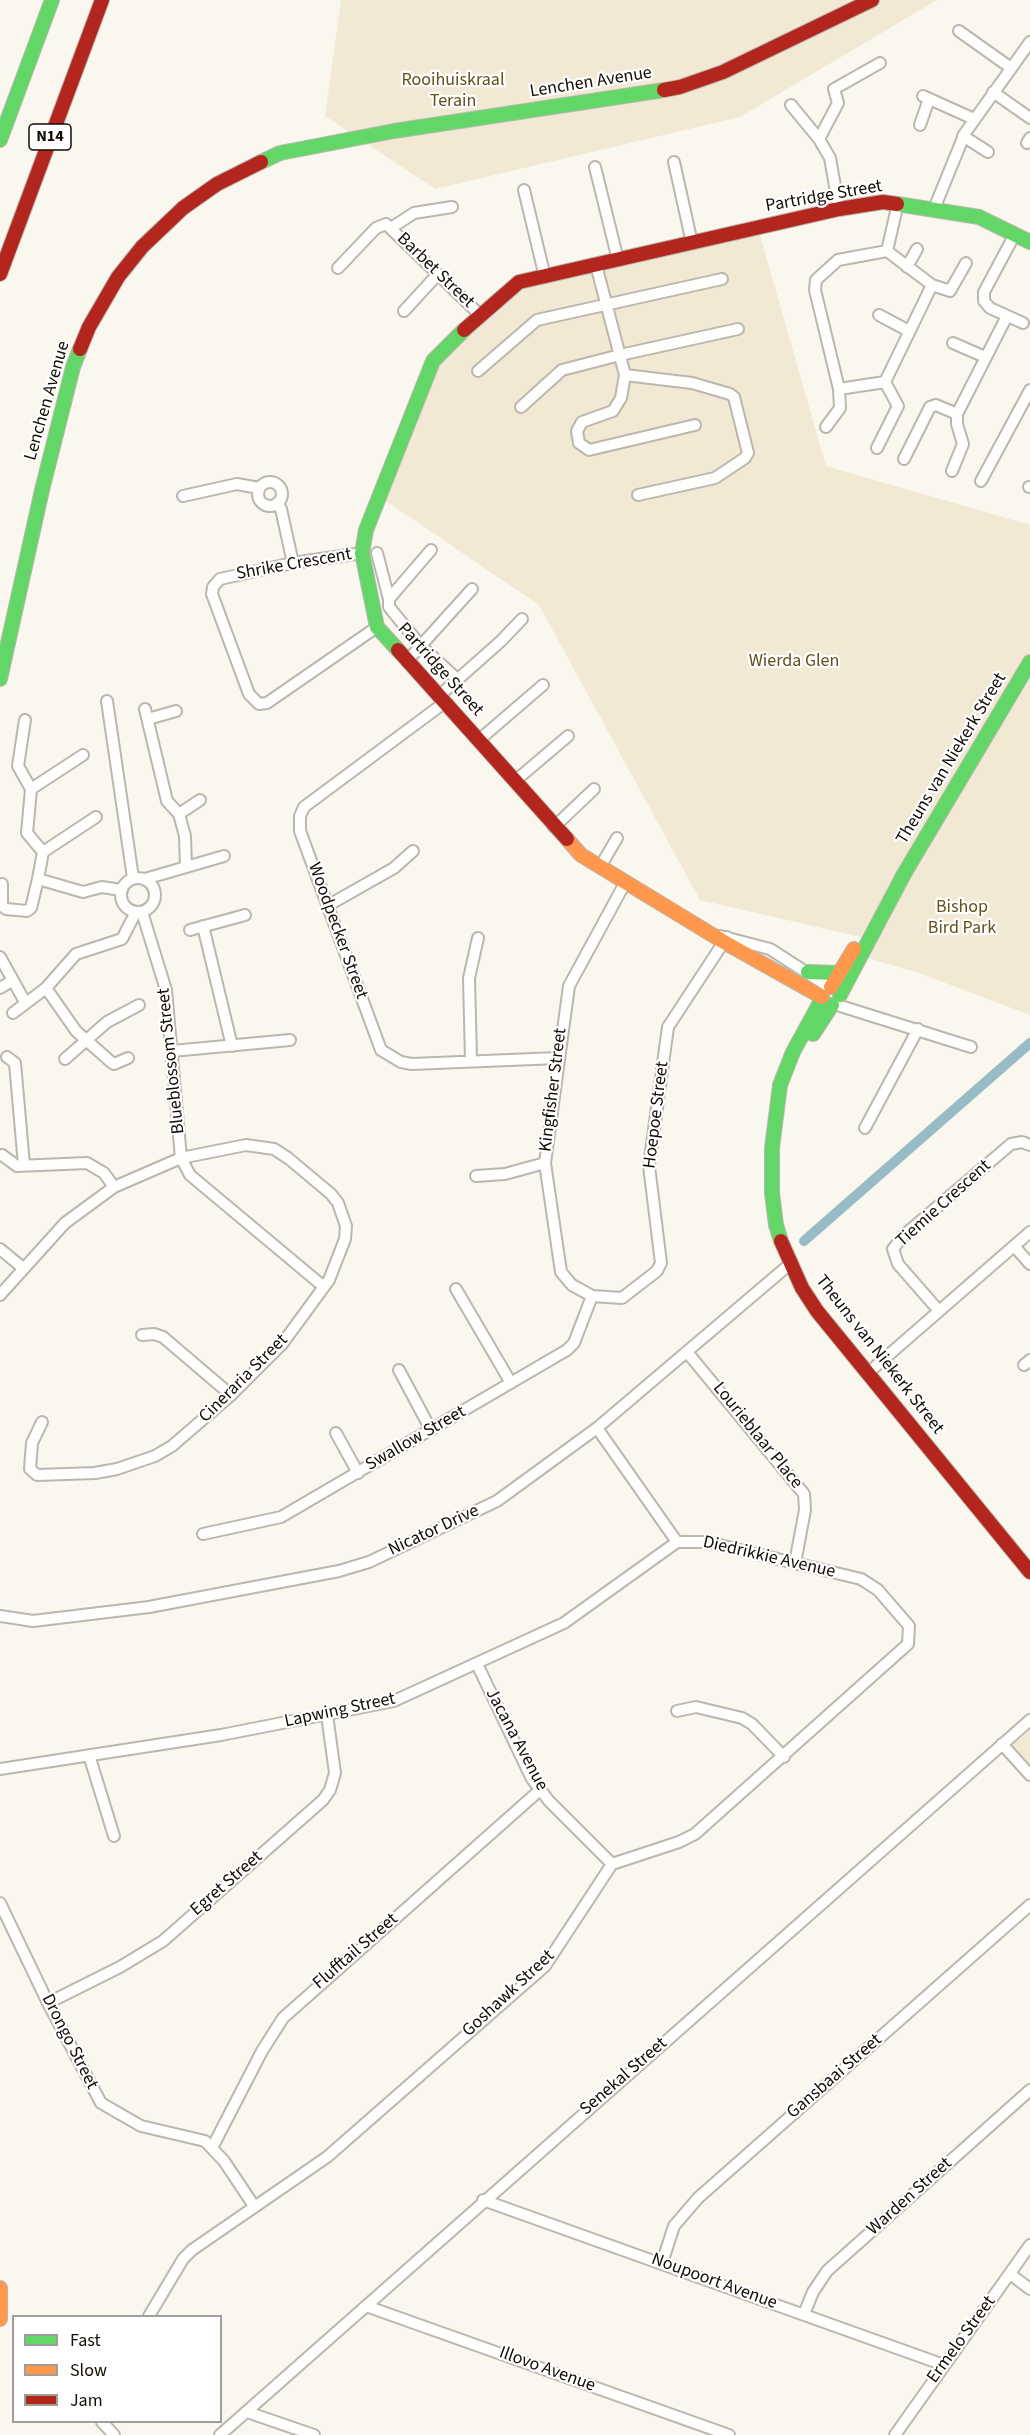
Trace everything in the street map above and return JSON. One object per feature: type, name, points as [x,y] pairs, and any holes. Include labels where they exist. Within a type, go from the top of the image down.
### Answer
[{"type":"main road","name":"N14","points":[[0,140],[52,0]]},
{"type":"main road","name":"N14","points":[[0,274],[102,0]]},
{"type":"main road","name":"Lenchen Avenue","points":[[0,679],[42,490],[73,367],[89,327],[118,277],[142,248],[183,208],[217,184],[280,153],[394,131],[680,87],[742,63],[872,0]]},
{"type":"main road","name":"Partridge Street","points":[[831,996],[795,982],[581,855],[377,627],[362,553],[366,530],[430,366],[478,314],[512,285],[839,209],[883,202],[979,217],[1030,242]]},
{"type":"main road","name":"Theuns van Niekerk Street","points":[[780,1095],[831,996],[1030,662]]},
{"type":"main road","name":"Theuns van Niekerk Street","points":[[904,874],[838,973],[831,996],[807,1027],[786,1068],[772,1148],[772,1193],[776,1225],[790,1264],[817,1311],[1030,1572]]},
{"type":"main road","points":[[804,969],[838,973]]},
{"type":"main road","points":[[795,982],[809,1003],[807,1027]]},
{"type":"main road","points":[[0,2288],[0,2319]]},
{"type":"street","points":[[959,31],[1011,68]]},
{"type":"street","points":[[934,209],[963,136],[1030,42]]},
{"type":"street","points":[[819,139],[837,103],[834,89],[880,63]]},
{"type":"street","points":[[993,92],[1030,117]]},
{"type":"street","points":[[920,125],[926,97],[974,119]]},
{"type":"street","points":[[791,105],[819,139],[830,158],[839,209]]},
{"type":"street","points":[[963,136],[988,152]]},
{"type":"street","points":[[674,162],[692,243]]},
{"type":"street","points":[[595,167],[618,260]]},
{"type":"street","points":[[524,190],[545,277]]},
{"type":"street","points":[[887,251],[898,203]]},
{"type":"street","points":[[391,228],[414,213],[452,207]]},
{"type":"street","name":"Barbet Street","points":[[339,268],[379,226],[386,224],[478,314]]},
{"type":"street","points":[[1015,234],[984,292],[986,304],[1023,323]]},
{"type":"street","points":[[907,267],[917,249]]},
{"type":"street","points":[[826,426],[840,408],[839,389],[815,290],[816,280],[838,260],[887,251],[932,285],[950,291],[966,263]]},
{"type":"street","points":[[596,265],[625,375],[621,398],[614,411],[582,422],[578,428],[577,439],[585,449],[695,425]]},
{"type":"street","points":[[404,311],[438,274]]},
{"type":"street","points":[[478,370],[534,321],[722,279]]},
{"type":"street","points":[[885,382],[932,285]]},
{"type":"street","points":[[879,315],[909,332]]},
{"type":"street","points":[[952,471],[963,444],[957,424],[957,414],[1007,316]]},
{"type":"street","points":[[521,407],[559,372],[620,355],[738,329]]},
{"type":"street","points":[[954,343],[985,357]]},
{"type":"street","points":[[625,375],[693,383],[730,394],[734,397],[748,453],[715,478],[638,495]]},
{"type":"street","points":[[839,389],[885,382]]},
{"type":"street","points":[[877,448],[898,406],[885,382]]},
{"type":"street","points":[[981,480],[1030,390]]},
{"type":"street","points":[[904,459],[930,407],[936,405],[957,414]]},
{"type":"street","points":[[183,496],[237,484],[260,488],[270,482],[278,484],[282,496],[277,503],[270,506],[262,503],[258,496],[260,488]]},
{"type":"street","points":[[277,503],[281,508],[293,563]]},
{"type":"street","points":[[389,599],[431,550]]},
{"type":"street","points":[[377,552],[389,607],[421,646],[457,679]]},
{"type":"street","name":"Shrike Crescent","points":[[362,553],[293,563],[220,579],[213,587],[212,594],[245,683],[255,702],[267,703],[377,627]]},
{"type":"street","points":[[407,661],[472,590]]},
{"type":"street","name":"Woodpecker Street","points":[[522,619],[501,641],[457,679],[442,700],[304,807],[300,816],[300,831],[381,1050],[401,1062],[412,1064],[558,1058]]},
{"type":"street","points":[[479,740],[543,686]]},
{"type":"street","points":[[107,701],[133,878]]},
{"type":"street","points":[[176,711],[146,714],[168,801],[179,814],[185,837],[186,867]]},
{"type":"street","points":[[25,720],[18,763],[31,789],[27,831],[43,852]]},
{"type":"street","points":[[515,781],[568,736]]},
{"type":"street","points":[[31,789],[83,755]]},
{"type":"street","points":[[554,827],[594,789]]},
{"type":"street","points":[[179,814],[200,800]]},
{"type":"street","points":[[3,884],[0,901],[2,906],[6,909],[27,911],[31,908],[43,852],[96,817]]},
{"type":"street","points":[[600,867],[617,838]]},
{"type":"street","points":[[327,906],[394,868],[414,851]]},
{"type":"street","points":[[38,879],[83,892],[102,887],[121,890],[133,878],[145,879],[224,856]]},
{"type":"street","points":[[13,1013],[46,988],[76,954],[122,939],[139,912],[152,905],[154,887],[145,879]]},
{"type":"street","name":"Kingfisher Street","points":[[592,1296],[572,1285],[561,1272],[545,1163],[558,1058],[572,978],[625,883]]},
{"type":"street","name":"Blueblossom Street","points":[[121,890],[122,902],[130,911],[139,912],[166,990],[182,1158],[190,1175],[324,1287]]},
{"type":"street","points":[[190,930],[245,915]]},
{"type":"street","points":[[203,926],[232,1046]]},
{"type":"street","points":[[471,1060],[469,978],[478,938]]},
{"type":"street","name":"Partridge Street","points":[[723,938],[770,949],[804,969],[831,996]]},
{"type":"street","name":"Hoepoe Street","points":[[592,1296],[612,1299],[629,1294],[657,1271],[661,1263],[649,1166],[668,1027],[723,938]]},
{"type":"street","points":[[0,957],[25,1002]]},
{"type":"street","points":[[795,982],[804,969]]},
{"type":"street","points":[[0,988],[12,981]]},
{"type":"street","points":[[46,988],[76,1030],[112,1063],[128,1058]]},
{"type":"street","points":[[831,996],[858,1010],[971,1047]]},
{"type":"street","points":[[65,1059],[107,1022],[139,1005]]},
{"type":"street","points":[[865,1128],[918,1029]]},
{"type":"street","points":[[172,1051],[290,1040]]},
{"type":"street","points":[[7,1057],[15,1063],[24,1165]]},
{"type":"street","name":"Tiemie Crescent","points":[[939,1311],[898,1264],[893,1249],[903,1236],[1011,1144],[1022,1142],[1030,1145]]},
{"type":"street","name":"Cineraria Street","points":[[0,1295],[64,1223],[114,1187],[182,1158],[246,1145],[274,1149],[331,1194],[338,1203],[346,1226],[345,1239],[324,1287],[282,1344],[189,1433],[155,1456],[96,1473],[33,1474],[30,1469],[32,1443],[42,1422]]},
{"type":"street","points":[[2,1155],[15,1165],[87,1163],[104,1173],[114,1187]]},
{"type":"street","name":"Blueblossom Street","points":[[190,1175],[199,1156]]},
{"type":"street","points":[[476,1176],[505,1174],[545,1163]]},
{"type":"street","points":[[869,1372],[1030,1232]]},
{"type":"street","points":[[1014,1246],[1030,1264]]},
{"type":"street","points":[[0,1249],[21,1270]]},
{"type":"street","points":[[0,1257],[21,1270]]},
{"type":"street","name":"Nicator Drive","points":[[0,1616],[33,1621],[149,1608],[352,1568],[497,1500],[597,1428],[790,1264]]},
{"type":"street","points":[[456,1289],[511,1383]]},
{"type":"street","name":"Swallow Street","points":[[203,1534],[281,1517],[511,1383],[571,1346],[592,1296]]},
{"type":"street","points":[[142,1335],[154,1334],[163,1337],[231,1395]]},
{"type":"street","name":"Lourieblaar Place","points":[[687,1352],[804,1494],[805,1510],[795,1563]]},
{"type":"street","points":[[399,1370],[431,1430]]},
{"type":"street","name":"Diedrikkie Avenue","points":[[597,1428],[677,1542],[707,1542],[861,1579],[878,1590],[909,1626],[910,1635],[903,1651],[784,1757]]},
{"type":"street","points":[[336,1433],[358,1473]]},
{"type":"street","name":"Lapwing Street","points":[[0,1769],[327,1716],[394,1701],[564,1623],[677,1542]]},
{"type":"street","name":"Jacana Avenue","points":[[477,1664],[532,1779],[612,1864]]},
{"type":"street","points":[[612,1864],[688,1839],[784,1757],[752,1724],[742,1718],[696,1707],[677,1711]]},
{"type":"street","name":"Egret Street","points":[[48,2003],[120,1968],[163,1941],[323,1800],[330,1790],[335,1773],[327,1716]]},
{"type":"street","name":"Senekal Street","points":[[220,2435],[483,2200],[1030,1720]]},
{"type":"street","points":[[1002,1744],[1030,1775]]},
{"type":"street","points":[[89,1755],[114,1836]]},
{"type":"street","name":"Flufftail Street","points":[[213,2146],[262,2051],[283,2018],[540,1790]]},
{"type":"street","name":"Goshawk Street","points":[[150,2315],[183,2259],[204,2240],[345,2143],[545,1966],[612,1864]]},
{"type":"street","name":"Drongo Street","points":[[0,1903],[96,2096],[106,2107],[141,2126],[196,2137],[213,2146]]},
{"type":"street","name":"Gansbaai Street","points":[[662,2263],[674,2226],[698,2198],[1030,1905]]},
{"type":"street","name":"Warden Street","points":[[804,2314],[813,2292],[827,2271],[1030,2090]]},
{"type":"street","points":[[213,2146],[254,2206]]},
{"type":"street","name":"Noupoort Avenue","points":[[483,2200],[944,2365]]},
{"type":"street","name":"Ermelo Street","points":[[895,2435],[1030,2245]]},
{"type":"street","points":[[1010,2274],[1030,2289]]},
{"type":"street","name":"Illovo Avenue","points":[[366,2306],[729,2435]]},
{"type":"street","points":[[247,2412],[314,2435]]},
{"type":"street","points":[[104,2423],[114,2435]]},
{"type":"green space","name":"Rooihuiskraal Terain","points":[[341,0],[937,0],[740,117],[435,189],[325,116]]},
{"type":"green space","name":"Wierda Glen","points":[[759,232],[826,466],[1030,525],[1030,651],[861,937],[700,900],[539,605],[383,499],[435,364],[518,287]]},
{"type":"green space","name":"Bishop Bird Park","points":[[1030,679],[1030,1015],[919,973],[864,957],[888,910]]},
{"type":"green space","points":[[1030,1730],[1030,1770],[1009,1748]]},
{"type":"waterway","points":[[804,1241],[1030,1043]]},
{"type":"traffic: fast","points":[[0,140],[52,0]]},
{"type":"traffic: fast","points":[[261,162],[280,153],[394,131],[664,90]]},
{"type":"traffic: fast","points":[[897,204],[979,217],[1030,242]]},
{"type":"traffic: fast","points":[[398,650],[377,627],[362,553],[366,530],[433,361],[464,330]]},
{"type":"traffic: fast","points":[[0,679],[42,490],[73,367],[80,349]]},
{"type":"traffic: fast","points":[[840,995],[904,874],[1030,662]]},
{"type":"traffic: fast","points":[[808,972],[838,973]]},
{"type":"traffic: fast","points":[[781,1241],[776,1225],[772,1193],[772,1148],[780,1085],[793,1052],[822,999]]},
{"type":"traffic: fast","points":[[813,1034],[832,1005]]},
{"type":"traffic: slow","points":[[567,839],[581,855],[724,942],[822,997]]},
{"type":"traffic: slow","points":[[831,987],[854,949]]},
{"type":"traffic: slow","points":[[0,2288],[0,2319]]},
{"type":"traffic: jam","points":[[0,274],[102,0]]},
{"type":"traffic: jam","points":[[664,90],[723,72],[872,0]]},
{"type":"traffic: jam","points":[[80,349],[89,327],[118,277],[142,247],[183,208],[217,184],[261,162]]},
{"type":"traffic: jam","points":[[464,330],[519,282],[839,209],[883,202],[897,204]]},
{"type":"traffic: jam","points":[[398,650],[567,839]]},
{"type":"traffic: jam","points":[[781,1241],[802,1288],[817,1311],[1030,1572]]}]
